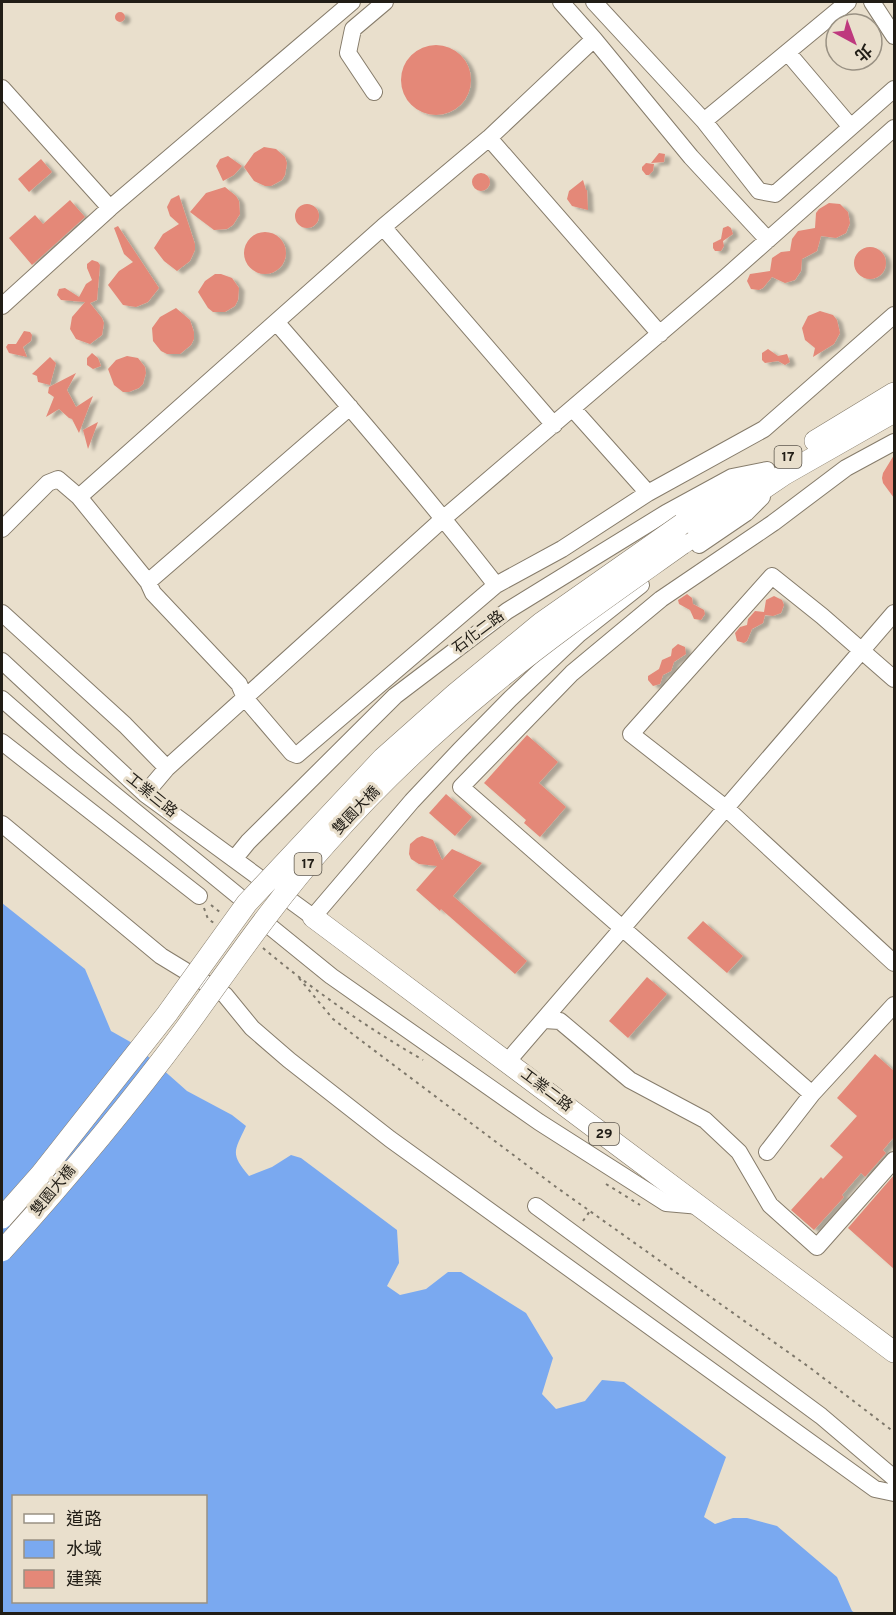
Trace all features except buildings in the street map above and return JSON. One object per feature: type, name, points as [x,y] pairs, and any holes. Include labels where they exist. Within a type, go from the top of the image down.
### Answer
[{"type":"main road","name":"石化二路","points":[[682,534],[894,393]]},
{"type":"main road","name":"石化二路","points":[[776,472],[894,412]]},
{"type":"main road","name":"雙園大橋","points":[[2,1218],[41,1174],[160,1023],[247,903],[384,758],[455,694],[541,623],[682,534]]},
{"type":"main road","name":"雙園大橋","points":[[2,1251],[51,1196],[136,1091],[184,1029],[262,920],[326,844],[394,771],[487,689],[585,614],[682,534]]},
{"type":"main road","name":"工業二路","points":[[313,917],[894,1352]]},
{"type":"street","points":[[2,306],[110,208],[352,2]]},
{"type":"street","points":[[374,92],[348,53],[353,29],[385,2]]},
{"type":"street","points":[[561,2],[691,157],[768,240]]},
{"type":"street","points":[[705,121],[848,2]]},
{"type":"street","points":[[872,2],[894,36]]},
{"type":"street","points":[[599,3],[705,121],[759,192],[776,194],[894,89]]},
{"type":"street","points":[[79,497],[383,227],[489,138],[594,39]]},
{"type":"street","points":[[788,53],[850,126]]},
{"type":"street","points":[[2,88],[110,208]]},
{"type":"street","points":[[145,794],[166,768],[444,518],[660,334],[894,128]]},
{"type":"street","points":[[489,138],[660,334]]},
{"type":"street","points":[[383,227],[554,425]]},
{"type":"street","points":[[2,529],[48,483],[58,479],[79,497],[148,582],[153,593],[239,684],[245,698],[292,753],[297,755],[496,585],[562,549],[648,493],[764,429],[894,315]]},
{"type":"street","points":[[277,323],[444,518],[496,585]]},
{"type":"street","points":[[148,582],[350,406]]},
{"type":"street","points":[[573,409],[648,493]]},
{"type":"street","points":[[812,1094],[461,787],[572,673],[661,599],[772,523],[846,468],[894,442]]},
{"type":"street","name":"石化二路","points":[[235,858],[248,842],[395,696],[507,611],[666,513],[732,477],[776,472]]},
{"type":"street","name":"石化二路","points":[[313,917],[412,801],[510,699],[579,634],[645,582],[746,513],[776,472]]},
{"type":"street","points":[[894,679],[772,576],[631,734],[727,809],[894,963]]},
{"type":"street","points":[[2,613],[125,725],[166,768]]},
{"type":"street","points":[[507,1062],[894,614]]},
{"type":"street","name":"工業三路","points":[[2,661],[145,794],[313,917]]},
{"type":"street","points":[[2,699],[72,760],[247,903]]},
{"type":"street","points":[[2,742],[199,896]]},
{"type":"street","points":[[2,824],[161,956],[225,995],[252,1028],[390,1139],[874,1489],[894,1493]]},
{"type":"street","points":[[262,920],[331,976],[539,1122],[666,1203],[700,1206]]},
{"type":"street","points":[[766,1152],[812,1094],[894,1005]]},
{"type":"street","points":[[544,1020],[560,1021],[630,1080],[705,1120],[739,1152],[770,1205],[817,1247],[894,1160]]},
{"type":"street","points":[[536,1206],[821,1416],[894,1478]]},
{"type":"path","points":[[199,896],[232,922]]},
{"type":"path","points":[[299,978],[333,1019],[371,1048],[556,1188],[809,1367],[894,1432]]},
{"type":"water","points":[[2,903],[85,969],[111,1031],[134,1044],[187,1091],[232,1115],[246,1126],[236,1152],[239,1162],[249,1176],[272,1167],[291,1155],[301,1158],[397,1230],[399,1263],[387,1286],[400,1295],[426,1289],[448,1272],[461,1272],[526,1313],[553,1358],[542,1394],[556,1409],[585,1401],[602,1380],[624,1382],[726,1457],[704,1517],[715,1524],[733,1518],[747,1518],[777,1526],[837,1577],[855,1613],[2,1613]]}]
